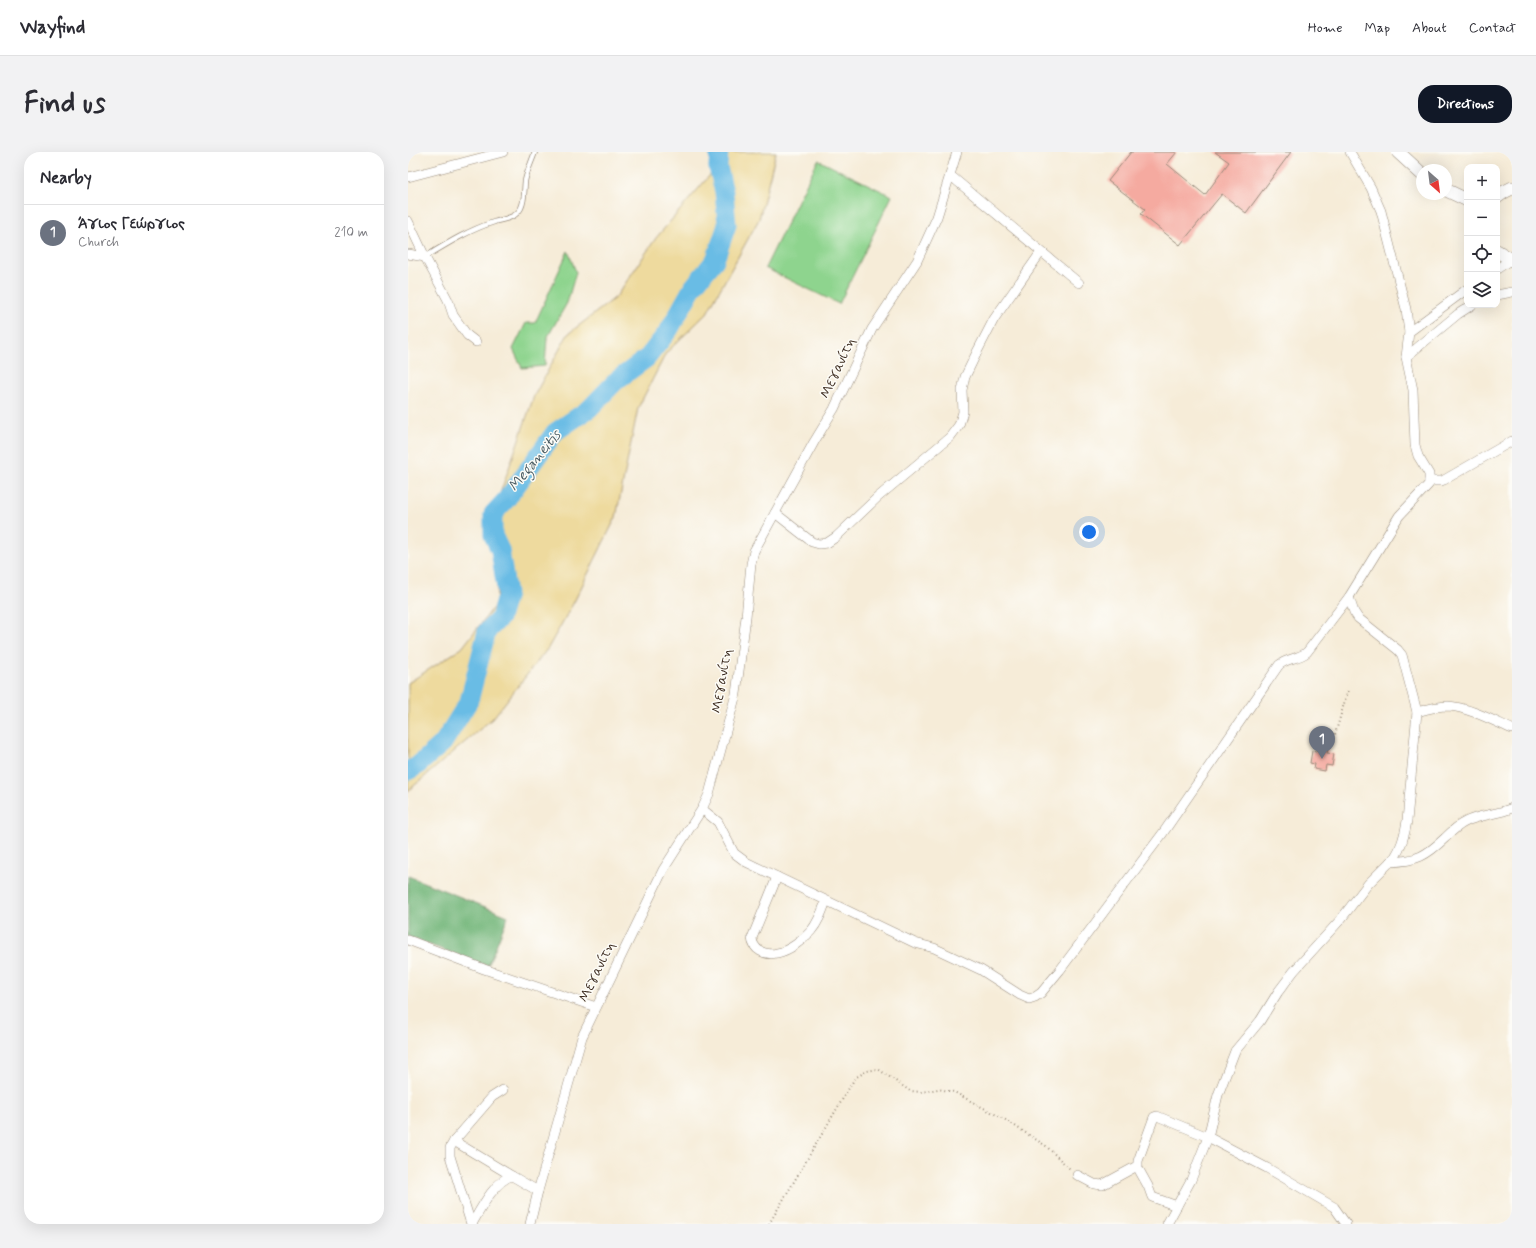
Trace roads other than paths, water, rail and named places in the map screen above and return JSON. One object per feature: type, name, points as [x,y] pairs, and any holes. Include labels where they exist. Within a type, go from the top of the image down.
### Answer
[{"type":"main road","points":[[1398,152],[1416,168]]},
{"type":"main road","points":[[1500,195],[1512,188]]},
{"type":"main road","points":[[1452,194],[1464,198]]},
{"type":"main road","points":[[1500,253],[1511,260]]},
{"type":"street","points":[[408,178],[503,152]]},
{"type":"street","name":"Μεγανίτη","points":[[530,1224],[538,1190],[582,1037],[663,870],[702,809],[713,783],[736,694],[752,557],[758,542],[834,409],[872,330],[917,261],[937,217],[951,176],[957,152]]},
{"type":"street","points":[[702,809],[718,822],[731,848],[740,858],[915,943],[934,948],[981,970],[1020,995],[1029,999],[1041,993],[1163,833],[1279,665],[1304,654],[1350,597],[1399,516],[1427,487],[1429,481],[1428,474],[1416,450],[1413,390],[1406,357],[1409,332],[1406,309],[1381,211],[1368,181],[1350,152]]},
{"type":"street","points":[[951,176],[1080,284]]},
{"type":"street","points":[[409,226],[448,300],[453,315],[467,336],[476,342]]},
{"type":"street","points":[[775,513],[812,542],[819,544],[827,543],[836,537],[878,497],[950,437],[960,425],[963,412],[962,390],[978,350],[994,319],[1042,252]]},
{"type":"street","points":[[408,254],[426,257]]},
{"type":"street","points":[[1500,267],[1511,260]]},
{"type":"street","points":[[1409,332],[1464,291]]},
{"type":"street","points":[[1500,294],[1512,292]]},
{"type":"street","points":[[1406,357],[1467,308]]},
{"type":"street","points":[[1429,481],[1444,480],[1512,441]]},
{"type":"street","points":[[1167,1224],[1190,1180],[1208,1137],[1218,1095],[1235,1051],[1260,1021],[1278,992],[1294,971],[1341,919],[1368,884],[1398,852],[1406,828],[1417,712],[1402,655],[1398,650],[1358,618],[1354,612],[1350,597]]},
{"type":"street","points":[[1417,712],[1435,707],[1455,707],[1512,729]]},
{"type":"street","points":[[1390,862],[1409,861],[1417,858],[1434,848],[1454,829],[1464,822],[1480,816],[1512,808]]},
{"type":"street","points":[[778,877],[752,938],[752,943],[755,948],[760,951],[778,953],[802,940],[816,925],[826,901]]},
{"type":"street","points":[[408,940],[484,969],[596,1007]]},
{"type":"street","points":[[472,1224],[450,1156],[450,1148],[454,1140],[492,1097],[503,1090]]},
{"type":"street","points":[[1177,1206],[1152,1198],[1148,1186],[1137,1166],[1154,1117],[1157,1116],[1208,1137],[1267,1168],[1334,1207],[1346,1224]]},
{"type":"street","points":[[454,1140],[512,1176],[538,1190]]},
{"type":"street","points":[[1077,1175],[1094,1184],[1102,1185],[1137,1166]]},
{"type":"street","points":[[472,1224],[490,1194],[507,1177],[512,1176]]},
{"type":"lane","points":[[426,257],[462,234],[509,218],[516,214],[520,210],[524,200],[525,180],[536,152]]},
{"type":"waterway","name":"Meganeitis","points":[[408,771],[417,766],[443,743],[469,701],[487,631],[500,618],[507,594],[500,550],[493,535],[493,514],[506,500],[555,432],[589,409],[617,380],[647,358],[669,330],[693,287],[715,260],[727,225],[724,192],[718,167],[719,152]]},
{"type":"place","name":"Άγιος Γεώργιος","points":[[1322,759]]}]
